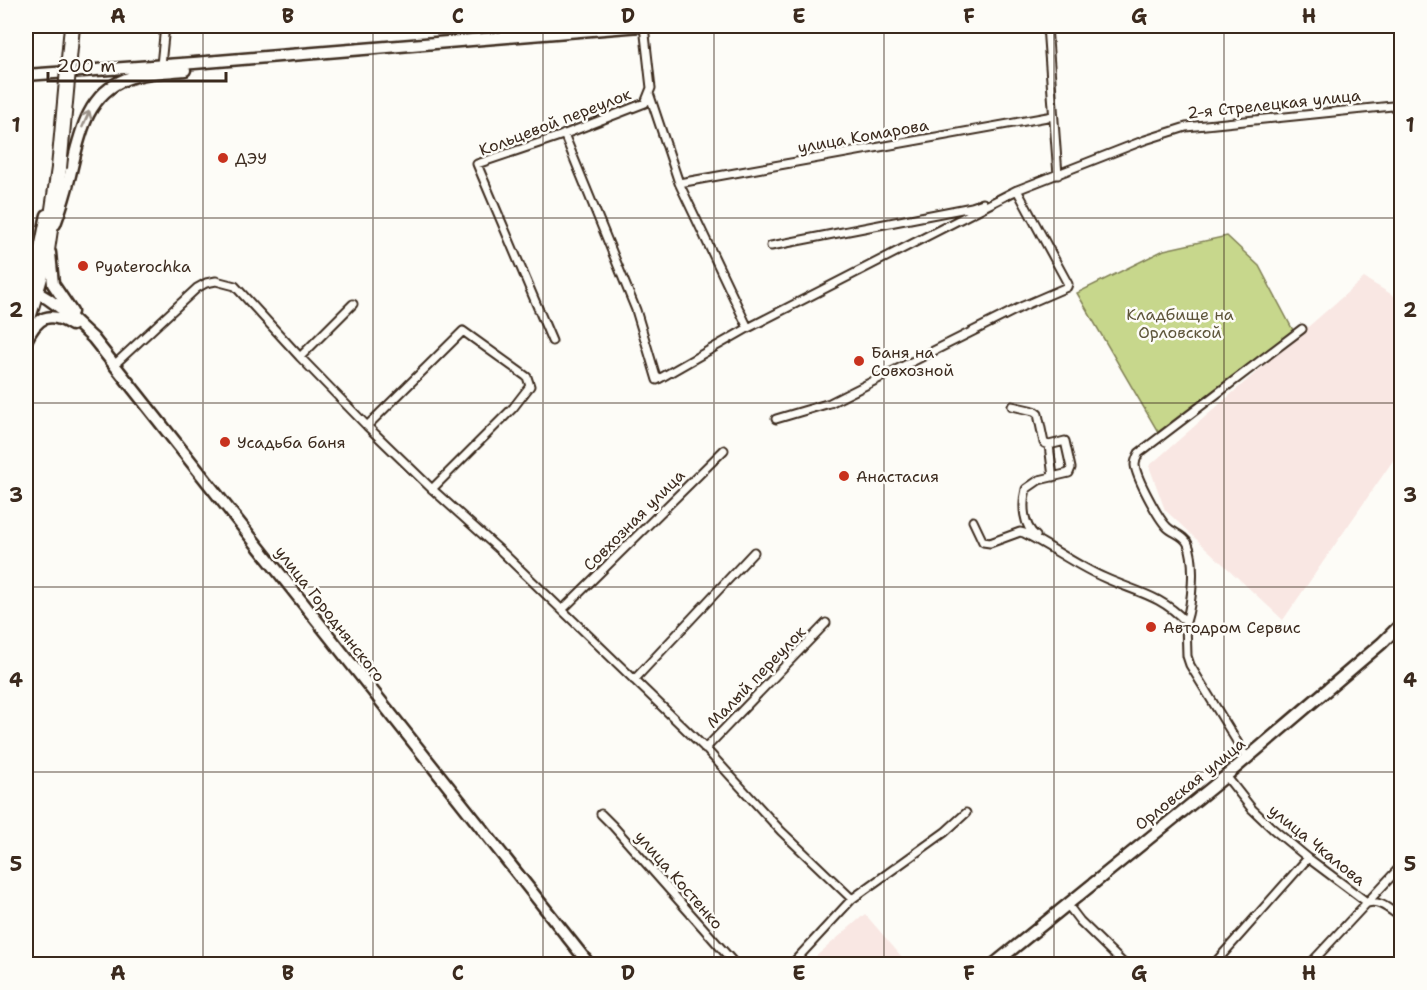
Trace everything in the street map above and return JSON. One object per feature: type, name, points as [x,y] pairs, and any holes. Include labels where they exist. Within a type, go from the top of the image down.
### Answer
[{"type":"highway","points":[[26,325],[31,290],[50,237],[65,172],[72,26]]},
{"type":"main road","points":[[26,75],[203,68],[244,59],[642,26]]},
{"type":"main road","points":[[26,276],[33,268],[65,172],[86,118],[99,98],[125,80],[164,69]]},
{"type":"main road","points":[[50,237],[53,284],[93,338]]},
{"type":"main road","name":"улица Городнянского","points":[[31,290],[58,306],[93,338],[589,964]]},
{"type":"main road","points":[[26,341],[39,321],[55,316],[93,338]]},
{"type":"main road","name":"Орловская улица","points":[[994,964],[1226,776],[1243,757],[1257,750],[1400,628]]},
{"type":"street","points":[[164,69],[165,26]]},
{"type":"street","name":"Кольцевой переулок","points":[[552,341],[477,164],[564,134],[641,105],[646,101],[651,88],[642,26]]},
{"type":"street","points":[[1047,26],[1058,175]]},
{"type":"street","points":[[650,93],[679,183],[748,328]]},
{"type":"street","name":"2-я Стрелецкая улица","points":[[771,246],[972,207],[1145,140],[1186,127],[1401,105]]},
{"type":"street","name":"улица Комарова","points":[[679,183],[1053,116]]},
{"type":"street","name":"2-я Стрелецкая улица","points":[[564,134],[636,310],[657,380],[748,328],[1017,190]]},
{"type":"street","points":[[776,419],[830,403],[1023,306],[1067,287],[1068,284],[1017,190]]},
{"type":"street","points":[[114,365],[187,296],[206,283],[226,282],[235,286],[367,426],[705,749],[782,831],[852,899]]},
{"type":"street","points":[[300,357],[353,304]]},
{"type":"street","points":[[1243,757],[1238,743],[1190,665],[1187,656],[1186,622],[1191,598],[1191,560],[1188,545],[1184,538],[1168,528],[1157,514],[1136,468],[1137,457],[1139,453],[1302,329]]},
{"type":"street","points":[[367,426],[463,332],[527,377],[530,386],[513,408],[432,489]]},
{"type":"street","points":[[1012,406],[1034,411],[1040,417],[1042,440],[1048,445],[1053,477]]},
{"type":"street","points":[[1041,542],[1026,524],[1024,504],[1026,489],[1039,480],[1067,474],[1071,468],[1065,441],[1048,445]]},
{"type":"street","name":"Совхозная улица","points":[[562,610],[724,450]]},
{"type":"street","points":[[973,521],[981,539],[986,543],[1020,532],[1026,524]]},
{"type":"street","points":[[1020,532],[1105,578],[1163,601],[1186,622]]},
{"type":"street","points":[[634,680],[754,552]]},
{"type":"street","name":"Малый переулок","points":[[705,749],[826,623]]},
{"type":"street","points":[[1238,743],[1247,750],[1257,750]]},
{"type":"street","name":"улица Чкалова","points":[[1226,776],[1252,809],[1308,858],[1368,903],[1372,901],[1379,903],[1401,918]]},
{"type":"street","points":[[792,964],[852,899],[945,832],[966,813]]},
{"type":"street","name":"улица Костенко","points":[[601,814],[735,964]]},
{"type":"street","points":[[1214,964],[1308,858]]},
{"type":"street","points":[[1310,964],[1401,865]]},
{"type":"street","points":[[1067,904],[1080,921],[1124,964]]},
{"type":"shaded area","points":[[1364,278],[1401,300],[1401,449],[1283,620],[1165,510],[1149,466]]},
{"type":"shaded area","points":[[865,914],[908,964],[807,964]]},
{"type":"green space","name":"Кладбище на Орловской","points":[[1227,236],[1259,266],[1295,334],[1224,382],[1158,432],[1077,293],[1164,250]]},
{"type":"place","name":"ДЭУ","points":[[223,158]]},
{"type":"place","name":"Pyaterochka","points":[[83,266]]},
{"type":"place","name":"Баня на Совхозной","points":[[859,361]]},
{"type":"place","name":"Усадьба баня","points":[[225,442]]},
{"type":"place","name":"Анастасия","points":[[844,476]]},
{"type":"place","name":"Автодром Сервис","points":[[1151,627]]}]
